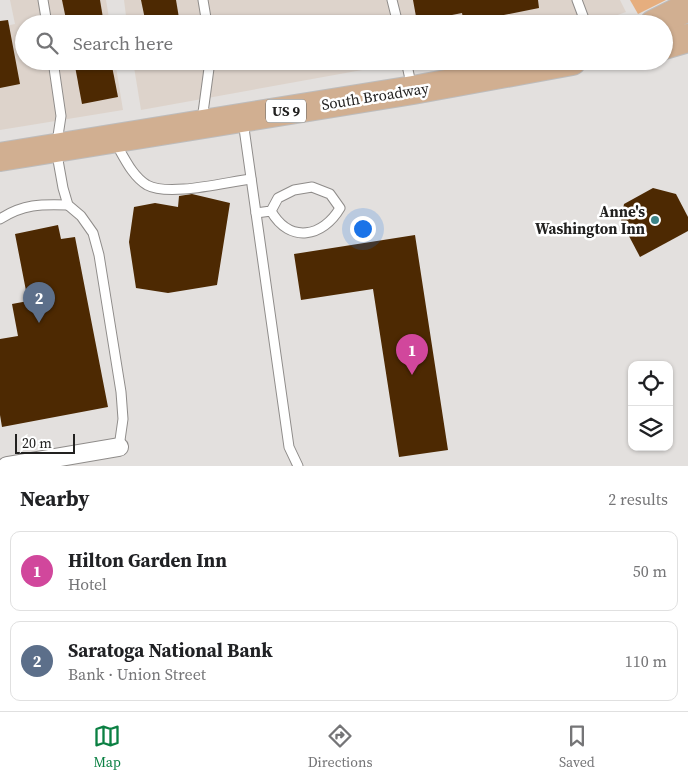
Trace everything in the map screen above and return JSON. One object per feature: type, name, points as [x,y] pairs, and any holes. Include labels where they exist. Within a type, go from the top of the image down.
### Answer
[{"type":"main road","points":[[672,15],[688,7]]},
{"type":"main road","points":[[673,42],[688,38]]},
{"type":"main road","name":"South Broadway","points":[[0,157],[533,70]]},
{"type":"street","points":[[6,466],[119,448]]},
{"type":"lane","points":[[43,0],[46,15]]},
{"type":"lane","points":[[203,0],[206,15]]},
{"type":"lane","points":[[392,0],[396,15]]},
{"type":"lane","points":[[577,0],[583,15]]},
{"type":"lane","points":[[54,70],[61,116],[56,149],[68,205],[81,216],[93,233],[99,255],[121,392],[123,419],[119,448]]},
{"type":"lane","points":[[201,125],[209,70]]},
{"type":"lane","points":[[408,70],[413,90]]},
{"type":"lane","points":[[242,118],[289,446],[298,466]]},
{"type":"lane","points":[[114,139],[132,171],[148,185],[168,190],[251,179]]},
{"type":"lane","points":[[312,187],[330,194],[340,208],[332,221],[322,229],[302,233],[285,228],[271,211],[278,198],[294,190],[312,187]]},
{"type":"lane","points":[[0,219],[15,209],[42,204],[68,205]]},
{"type":"lane","points":[[256,213],[271,211]]},
{"type":"shaded area","points":[[10,0],[106,0],[108,15],[15,15],[15,24]]},
{"type":"shaded area","points":[[124,0],[620,0],[626,12],[618,15],[126,15]]},
{"type":"shaded area","points":[[630,0],[666,0],[638,14]]},
{"type":"shaded area","points":[[15,24],[15,70],[116,70],[123,110],[0,130],[0,27]]},
{"type":"shaded area","points":[[134,70],[362,70],[141,110]]},
{"type":"building","points":[[62,0],[100,0],[102,15],[65,15]]},
{"type":"building","points":[[141,0],[176,0],[178,15],[144,15]]},
{"type":"building","points":[[413,0],[538,0],[539,8],[504,15],[462,15],[462,13],[452,15],[416,15]]},
{"type":"building","points":[[8,20],[15,57],[15,70],[17,70],[20,84],[0,88],[0,21]]},
{"type":"building","points":[[76,70],[113,70],[118,97],[82,104]]},
{"type":"building","points":[[653,188],[676,194],[688,217],[688,231],[640,257],[621,221],[624,204]]},
{"type":"building","points":[[192,194],[230,203],[217,285],[168,293],[136,288],[129,242],[134,207],[155,203],[178,207],[179,196]]},
{"type":"building","points":[[58,225],[61,239],[75,237],[108,407],[2,427],[0,415],[0,339],[18,336],[12,304],[28,301],[15,234]]},
{"type":"building","points":[[415,235],[448,450],[399,457],[373,289],[301,300],[294,254]]},
{"type":"place","name":"Anne's Washington Inn","points":[[655,220]]},
{"type":"place","name":"Saratoga National Bank","points":[[39,323]]},
{"type":"place","name":"Hilton Garden Inn","points":[[412,375]]}]
